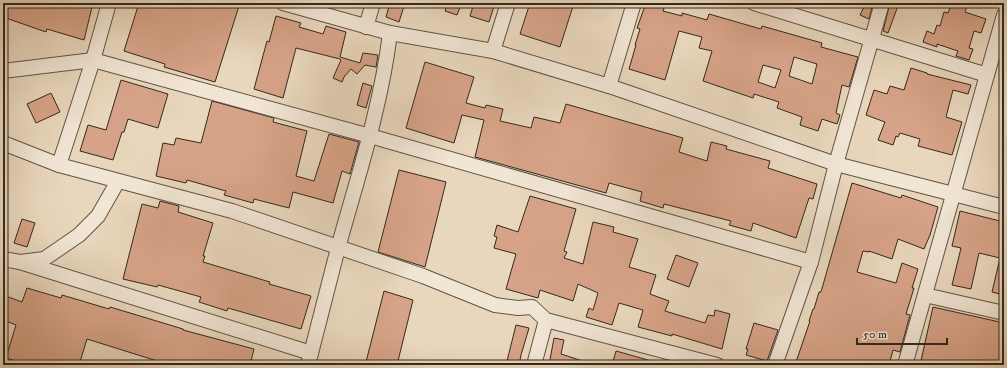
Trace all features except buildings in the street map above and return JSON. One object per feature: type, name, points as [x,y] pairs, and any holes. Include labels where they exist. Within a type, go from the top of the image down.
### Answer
[{"type":"street","points":[[59,166],[94,60],[109,3]]},
{"type":"street","points":[[283,3],[390,33],[493,51],[609,86],[836,164],[1004,207]]},
{"type":"street","points":[[366,27],[372,3]]},
{"type":"street","points":[[493,51],[508,3]]},
{"type":"street","points":[[609,86],[634,3]]},
{"type":"street","points":[[754,3],[987,75]]},
{"type":"street","points":[[775,365],[811,262],[836,164],[882,3]]},
{"type":"street","points":[[905,365],[1004,15]]},
{"type":"street","points":[[3,259],[20,262],[310,359],[338,248],[370,136],[387,61],[390,33]]},
{"type":"street","points":[[3,71],[94,60],[370,136],[811,262]]},
{"type":"street","points":[[3,143],[59,166],[232,211],[423,276],[495,305],[518,308],[532,307],[546,320],[717,365]]},
{"type":"street","points":[[20,262],[44,258],[79,235],[98,216],[118,181]]},
{"type":"street","points":[[925,295],[1004,313]]},
{"type":"street","points":[[534,365],[546,320]]}]
